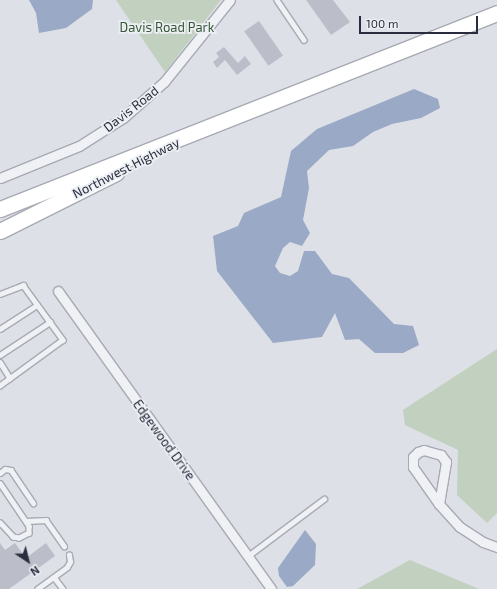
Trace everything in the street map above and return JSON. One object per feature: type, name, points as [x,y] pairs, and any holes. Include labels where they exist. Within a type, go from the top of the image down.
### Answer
[{"type":"main road","points":[[185,138],[287,94],[497,13]]},
{"type":"main road","name":"Northwest Highway","points":[[0,209],[185,138]]},
{"type":"main road","name":"Northwest Highway","points":[[0,231],[185,138]]},
{"type":"street","name":"Davis Road","points":[[0,178],[79,146],[123,118],[164,82],[230,0]]},
{"type":"street","name":"Edgewood Drive","points":[[58,291],[271,589]]},
{"type":"street","points":[[439,504],[446,462],[442,455],[424,450],[418,452],[412,457],[413,467],[439,504],[460,528],[483,542],[497,547]]},
{"type":"lane","points":[[277,0],[304,40]]},
{"type":"lane","points":[[0,294],[23,285],[63,340],[0,386]]},
{"type":"lane","points":[[0,329],[37,305]]},
{"type":"lane","points":[[0,355],[50,322]]},
{"type":"lane","points":[[0,362],[10,378]]},
{"type":"lane","points":[[0,473],[5,469],[10,470],[33,503]]},
{"type":"lane","points":[[0,483],[26,521],[30,529],[29,533],[19,538],[8,535],[0,523]]},
{"type":"lane","points":[[248,556],[324,499]]},
{"type":"lane","points":[[26,521],[46,520],[64,546]]},
{"type":"lane","points":[[37,589],[67,568],[70,562],[69,555]]},
{"type":"lane","points":[[54,577],[63,589]]},
{"type":"green space","name":"Davis Road Park","points":[[116,0],[221,0],[165,72]]},
{"type":"green space","points":[[497,349],[497,513],[487,523],[457,495],[458,450],[405,425],[403,410]]},
{"type":"green space","points":[[410,560],[479,589],[357,589]]},
{"type":"water","points":[[29,0],[93,0],[92,9],[66,28],[39,33],[36,13]]},
{"type":"water","points":[[414,89],[438,99],[440,108],[421,118],[392,124],[373,132],[353,146],[329,150],[307,171],[309,188],[303,220],[310,233],[302,246],[290,242],[283,248],[275,266],[280,273],[290,276],[298,271],[304,251],[315,251],[332,274],[349,278],[394,324],[413,326],[419,345],[403,353],[375,353],[359,339],[345,340],[335,313],[322,337],[273,343],[217,271],[213,236],[238,226],[244,213],[281,197],[291,151],[317,129]]},
{"type":"water","points":[[305,530],[316,544],[315,565],[293,586],[287,587],[279,576],[278,568]]},
{"type":"building","points":[[306,0],[333,0],[350,22],[331,35]]},
{"type":"building","points":[[259,21],[283,55],[268,66],[244,31]]},
{"type":"building","points":[[224,47],[238,63],[245,56],[251,64],[237,75],[225,60],[217,68],[213,62],[219,57],[216,53]]},
{"type":"building","points":[[0,543],[5,550],[15,543],[26,558],[46,543],[55,556],[9,589],[0,589]]}]
